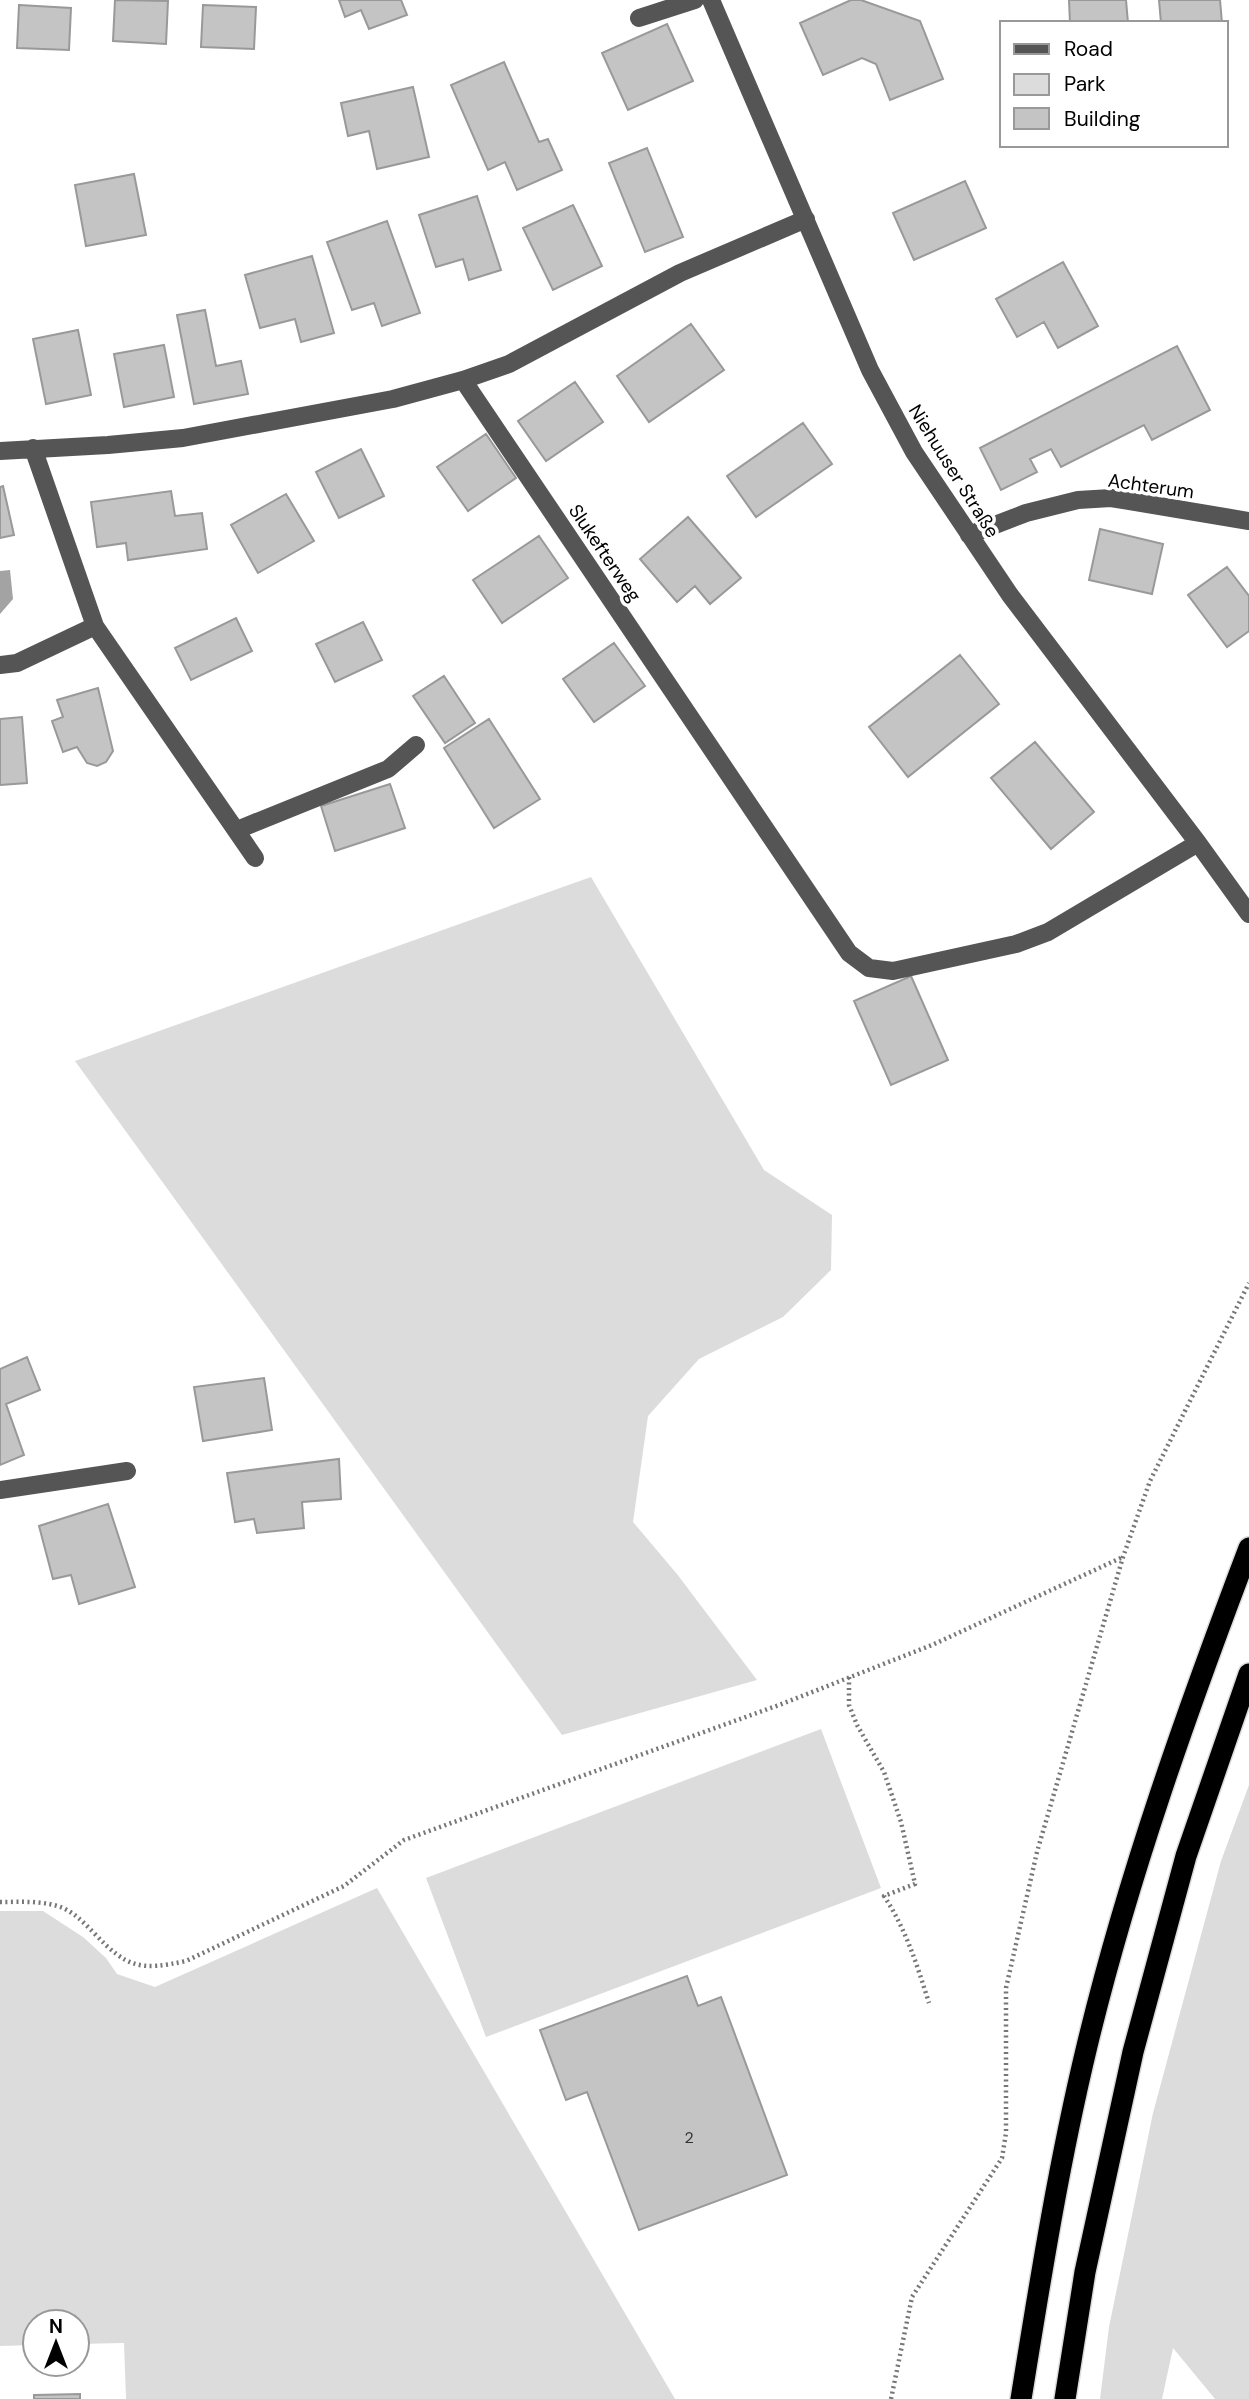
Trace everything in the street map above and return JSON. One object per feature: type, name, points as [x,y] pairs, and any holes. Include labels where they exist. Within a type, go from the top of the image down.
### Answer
[{"type":"highway","points":[[1021,2399],[1043,2257],[1087,2045],[1143,1846],[1188,1709],[1249,1548]]},
{"type":"highway","points":[[1065,2399],[1085,2272],[1133,2052],[1186,1856],[1249,1674]]},
{"type":"street","points":[[639,18],[695,0]]},
{"type":"street","name":"Niehuuser Straße","points":[[711,0],[870,370],[914,452],[1010,596],[1249,914]]},
{"type":"street","points":[[0,451],[108,446],[183,438],[393,399],[463,380],[509,364],[680,273],[806,219]]},
{"type":"street","name":"Slukefterweg","points":[[463,380],[849,953],[869,968],[893,971],[1016,944],[1048,932],[1198,843]]},
{"type":"street","points":[[33,448],[95,626],[255,858]]},
{"type":"street","name":"Achterum","points":[[969,535],[1026,513],[1078,500],[1111,498],[1249,521]]},
{"type":"street","points":[[0,665],[17,663],[95,626]]},
{"type":"street","points":[[237,830],[388,769],[415,745]]},
{"type":"street","points":[[0,1490],[127,1471]]},
{"type":"path","points":[[891,2399],[912,2297],[1002,2158],[1006,2133],[1006,1988],[1037,1852],[1123,1557],[1150,1481],[1249,1283]]},
{"type":"path","points":[[0,1902],[39,1903],[63,1908],[80,1918],[113,1953],[136,1966],[159,1967],[186,1961],[344,1886],[404,1840],[932,1645],[1123,1557]]},
{"type":"path","points":[[849,1677],[849,1704],[884,1772],[901,1822],[915,1884],[884,1896],[897,1915],[915,1956],[929,2003]]},
{"type":"green space","points":[[591,877],[764,1170],[832,1215],[831,1270],[783,1317],[699,1359],[648,1416],[633,1522],[677,1574],[757,1680],[562,1735],[75,1061]]},
{"type":"green space","points":[[821,1729],[881,1888],[486,2037],[426,1878]]},
{"type":"green space","points":[[1249,1785],[1249,2399],[1215,2399],[1173,2348],[1162,2399],[1100,2399],[1109,2327],[1153,2113],[1221,1861]]},
{"type":"green space","points":[[377,1888],[675,2399],[126,2399],[124,2343],[91,2344],[91,2308],[21,2308],[21,2345],[0,2346],[0,1911],[43,1911],[83,1937],[106,1958],[117,1974],[155,1987]]},
{"type":"shaded area","points":[[10,570],[13,599],[0,614],[0,571]]},
{"type":"building","points":[[115,0],[168,1],[166,44],[113,41]]},
{"type":"building","points":[[339,0],[401,0],[407,15],[369,29],[361,10],[345,17]]},
{"type":"building","points":[[851,0],[861,0],[920,21],[943,79],[890,100],[876,64],[862,58],[823,75],[800,23]]},
{"type":"building","points":[[1069,0],[1126,0],[1128,21],[1070,21]]},
{"type":"building","points":[[1159,0],[1220,0],[1222,21],[1161,21]]},
{"type":"building","points":[[19,5],[71,8],[69,50],[17,48]]},
{"type":"building","points":[[203,5],[256,7],[254,49],[201,47]]},
{"type":"building","points":[[667,24],[693,81],[628,110],[602,53]]},
{"type":"building","points":[[504,62],[539,142],[548,139],[562,170],[517,190],[505,162],[488,170],[451,85]]},
{"type":"building","points":[[413,87],[429,157],[377,169],[369,131],[348,136],[341,103]]},
{"type":"building","points":[[647,148],[683,237],[645,252],[609,163]]},
{"type":"building","points":[[134,174],[146,235],[86,246],[75,185]]},
{"type":"building","points":[[965,181],[986,228],[914,260],[893,213]]},
{"type":"building","points":[[477,196],[501,270],[469,280],[463,259],[436,267],[419,215]]},
{"type":"building","points":[[573,205],[602,266],[553,290],[523,228]]},
{"type":"building","points":[[387,221],[420,313],[382,326],[374,303],[352,310],[327,242]]},
{"type":"building","points":[[312,256],[334,333],[301,342],[295,319],[260,328],[245,275]]},
{"type":"building","points":[[1063,262],[1098,326],[1058,348],[1044,322],[1017,337],[996,299]]},
{"type":"building","points":[[205,310],[216,366],[241,361],[248,394],[194,404],[177,315]]},
{"type":"building","points":[[691,324],[724,370],[649,422],[617,376]]},
{"type":"building","points":[[78,330],[91,395],[46,404],[33,339]]},
{"type":"building","points":[[164,345],[174,397],[124,407],[114,354]]},
{"type":"building","points":[[1177,346],[1210,410],[1152,440],[1144,425],[1061,467],[1051,449],[1030,459],[1037,472],[1001,490],[980,448]]},
{"type":"building","points":[[575,382],[603,422],[546,461],[518,421]]},
{"type":"building","points":[[803,423],[832,464],[756,517],[727,476]]},
{"type":"building","points":[[486,434],[516,478],[468,511],[437,467]]},
{"type":"building","points":[[361,449],[384,496],[339,518],[316,472]]},
{"type":"building","points":[[3,486],[14,535],[0,538],[0,487]]},
{"type":"building","points":[[171,491],[175,516],[202,513],[207,549],[128,560],[126,543],[97,547],[91,502]]},
{"type":"building","points":[[286,494],[314,541],[258,573],[231,525]]},
{"type":"building","points":[[688,517],[741,578],[710,604],[695,586],[677,602],[640,559]]},
{"type":"building","points":[[1100,529],[1163,544],[1152,594],[1089,580]]},
{"type":"building","points":[[539,536],[568,578],[502,623],[473,580]]},
{"type":"building","points":[[1227,567],[1249,596],[1249,631],[1227,647],[1188,595]]},
{"type":"building","points":[[236,618],[252,651],[191,680],[175,648]]},
{"type":"building","points":[[363,622],[382,660],[335,682],[316,644]]},
{"type":"building","points":[[614,643],[645,686],[594,722],[563,679]]},
{"type":"building","points":[[960,655],[999,704],[908,777],[869,727]]},
{"type":"building","points":[[444,676],[475,723],[445,743],[413,696]]},
{"type":"building","points":[[98,688],[113,751],[106,762],[97,766],[87,763],[77,747],[63,752],[52,721],[63,717],[57,700]]},
{"type":"building","points":[[22,717],[27,783],[0,785],[0,719]]},
{"type":"building","points":[[489,719],[540,799],[494,828],[444,748]]},
{"type":"building","points":[[1035,742],[1094,812],[1051,849],[991,778]]},
{"type":"building","points":[[390,784],[405,828],[335,851],[321,806]]},
{"type":"building","points":[[911,976],[948,1060],[891,1085],[854,1001]]},
{"type":"building","points":[[27,1357],[40,1390],[6,1404],[24,1455],[0,1465],[0,1369]]},
{"type":"building","points":[[264,1378],[272,1430],[203,1441],[194,1387]]},
{"type":"building","points":[[339,1459],[341,1499],[302,1502],[304,1528],[257,1533],[254,1519],[235,1522],[227,1473]]},
{"type":"building","points":[[108,1504],[135,1587],[79,1604],[71,1575],[53,1579],[39,1526]]},
{"type":"building","points":[[687,1976],[698,2006],[721,1997],[787,2175],[639,2230],[587,2092],[566,2100],[540,2030]]},
{"type":"building","points":[[80,2394],[80,2399],[34,2399],[34,2395]]}]
